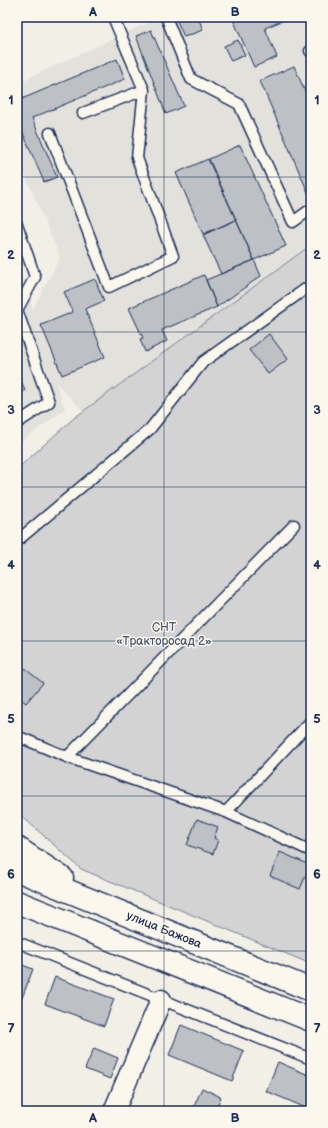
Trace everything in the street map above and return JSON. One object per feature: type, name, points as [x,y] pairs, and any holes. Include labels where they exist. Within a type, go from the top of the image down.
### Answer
[{"type":"main road","points":[[17,848],[111,908]]},
{"type":"main road","name":"улица Бажова","points":[[17,870],[311,990]]},
{"type":"main road","points":[[17,902],[311,1020]]},
{"type":"street","points":[[114,1111],[161,1000]]},
{"type":"lane","points":[[50,133],[109,287],[173,256],[137,158],[144,90],[113,17]]},
{"type":"lane","points":[[166,17],[191,79],[239,104],[292,222],[311,209]]},
{"type":"lane","points":[[84,113],[144,90]]},
{"type":"lane","points":[[17,224],[35,277],[17,310],[48,402],[17,423]]},
{"type":"lane","points":[[17,541],[150,430],[203,362],[311,285]]},
{"type":"lane","points":[[67,757],[294,526]]},
{"type":"lane","points":[[226,812],[311,721]]},
{"type":"lane","points":[[17,736],[67,757],[226,812],[311,851]]},
{"type":"lane","points":[[17,942],[311,1060]]},
{"type":"shaded area","points":[[160,17],[311,17],[311,244],[83,411],[56,383],[65,409],[17,445],[17,262],[33,309],[60,257],[17,156],[17,83]]},
{"type":"green space","name":"СНТ «Тракторосад 2»","points":[[311,245],[311,964],[81,869],[17,812],[17,469],[74,418]]},
{"type":"building","points":[[188,17],[198,17],[203,30],[184,37],[177,21]]},
{"type":"building","points":[[232,17],[291,17],[265,28],[277,57],[254,67]]},
{"type":"building","points":[[151,30],[184,106],[166,114],[136,36]]},
{"type":"building","points":[[238,40],[245,55],[231,61],[224,46]]},
{"type":"building","points":[[117,59],[125,79],[32,118],[57,177],[44,182],[17,119],[17,101]]},
{"type":"building","points":[[294,66],[311,105],[310,197],[260,81]]},
{"type":"building","points":[[240,145],[286,246],[254,260],[209,159]]},
{"type":"building","points":[[208,159],[236,220],[203,234],[176,173]]},
{"type":"building","points":[[236,220],[254,260],[221,274],[203,235]]},
{"type":"building","points":[[254,260],[261,276],[217,307],[206,280]]},
{"type":"building","points":[[204,275],[217,307],[162,330],[167,341],[145,352],[140,339],[143,338],[129,308]]},
{"type":"building","points":[[95,279],[104,301],[85,309],[105,357],[62,375],[41,325],[73,312],[64,292]]},
{"type":"building","points":[[269,334],[288,359],[268,374],[249,350]]},
{"type":"building","points":[[17,369],[25,391],[17,394]]},
{"type":"building","points":[[18,663],[43,683],[26,703],[17,696]]},
{"type":"building","points":[[197,819],[218,827],[214,838],[218,840],[213,854],[187,845]]},
{"type":"building","points":[[280,852],[310,865],[300,889],[270,876]]},
{"type":"building","points":[[17,963],[33,969],[22,998],[17,996]]},
{"type":"building","points":[[55,977],[114,999],[104,1026],[45,1004]]},
{"type":"building","points":[[181,1025],[244,1051],[232,1081],[169,1055]]},
{"type":"building","points":[[94,1048],[118,1058],[110,1079],[85,1069]]},
{"type":"building","points":[[278,1062],[311,1076],[311,1110],[266,1091]]},
{"type":"building","points":[[202,1088],[221,1097],[215,1111],[192,1111]]}]
